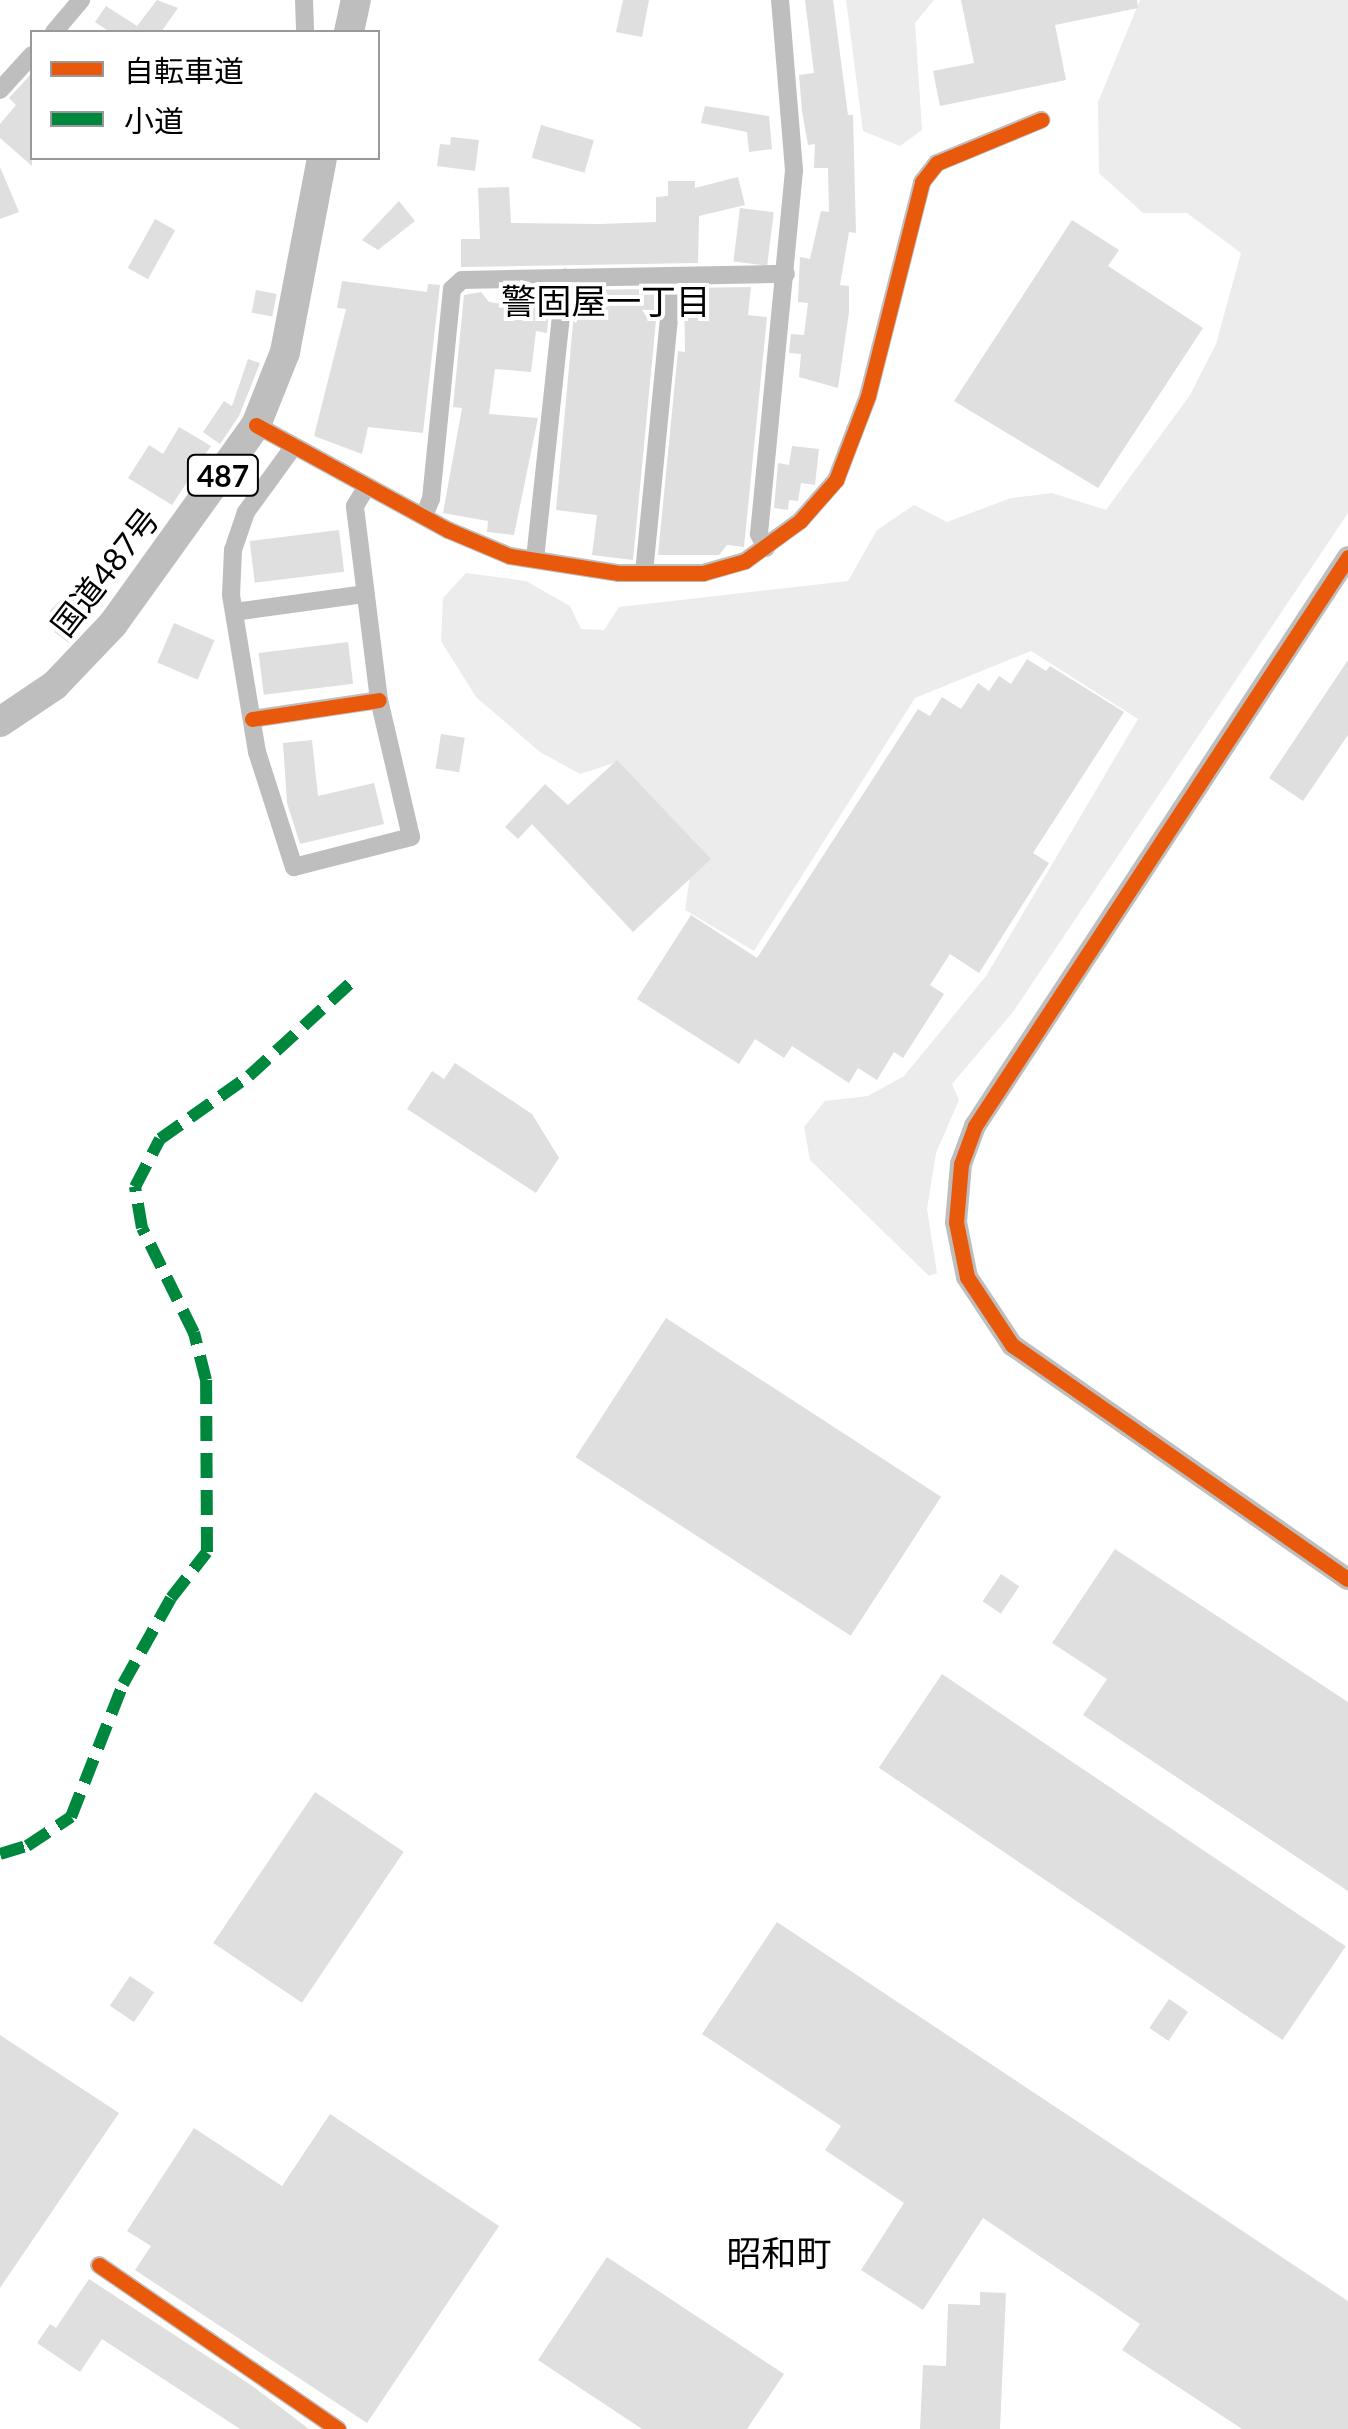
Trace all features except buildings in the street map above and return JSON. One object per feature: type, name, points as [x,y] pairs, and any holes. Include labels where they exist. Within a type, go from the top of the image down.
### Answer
[{"type":"highway","points":[[349,30],[356,0]]},
{"type":"highway","name":"国道487号","points":[[0,722],[54,686],[113,624],[256,425],[285,352],[322,160]]},
{"type":"street","points":[[56,30],[81,0]]},
{"type":"street","points":[[304,0],[306,30]]},
{"type":"street","points":[[766,548],[759,534],[794,170],[780,0]]},
{"type":"street","points":[[0,90],[30,57]]},
{"type":"street","points":[[256,425],[424,516],[510,556],[644,573],[702,573],[766,548],[836,480],[868,396],[922,182],[937,163],[1041,120]]},
{"type":"street","points":[[305,160],[310,214]]},
{"type":"street","points":[[424,516],[431,499],[452,289],[462,280],[786,274]]},
{"type":"street","points":[[644,573],[673,276]]},
{"type":"street","points":[[535,560],[564,278]]},
{"type":"street","points":[[294,446],[246,512],[232,550],[234,612],[252,720],[294,867],[411,837],[379,700],[355,506],[367,486]]},
{"type":"street","points":[[1348,556],[975,1126],[961,1164],[956,1222],[968,1277],[1012,1345],[1348,1579]]},
{"type":"street","points":[[234,612],[366,594]]},
{"type":"street","points":[[252,720],[379,700]]},
{"type":"street","points":[[99,2264],[338,2429]]},
{"type":"shaded area","points":[[846,0],[934,0],[915,23],[922,130],[900,146],[863,131]]},
{"type":"shaded area","points":[[1140,0],[1348,0],[1348,513],[1013,1012],[952,1084],[959,1100],[936,1153],[927,1209],[937,1273],[929,1276],[810,1160],[804,1127],[825,1101],[868,1096],[904,1076],[986,976],[1138,719],[1031,651],[915,698],[754,951],[685,910],[695,842],[617,762],[580,774],[540,752],[476,697],[441,641],[443,598],[466,573],[526,581],[570,606],[581,629],[604,630],[619,607],[848,581],[877,530],[914,505],[947,522],[1011,498],[1052,493],[1106,510],[1190,395],[1216,344],[1241,253],[1187,213],[1143,213],[1099,173],[1098,102]]},
{"type":"marked path","points":[[0,1854],[27,1846],[71,1817],[123,1684],[171,1598],[207,1552],[206,1380],[194,1333],[142,1228],[135,1187],[160,1139],[249,1076],[357,977]]},
{"type":"cycle path","points":[[256,425],[448,530],[510,556],[619,573],[703,573],[745,561],[800,521],[836,480],[868,396],[922,182],[937,163],[1041,120]]},
{"type":"cycle path","points":[[1348,557],[975,1126],[961,1164],[956,1222],[967,1277],[1012,1345],[1348,1579]]},
{"type":"cycle path","points":[[252,719],[379,700]]},
{"type":"cycle path","points":[[99,2265],[338,2429]]},
{"type":"district","name":"警固屋一丁目","points":[[606,300]]},
{"type":"district","name":"昭和町","points":[[779,2252]]}]
